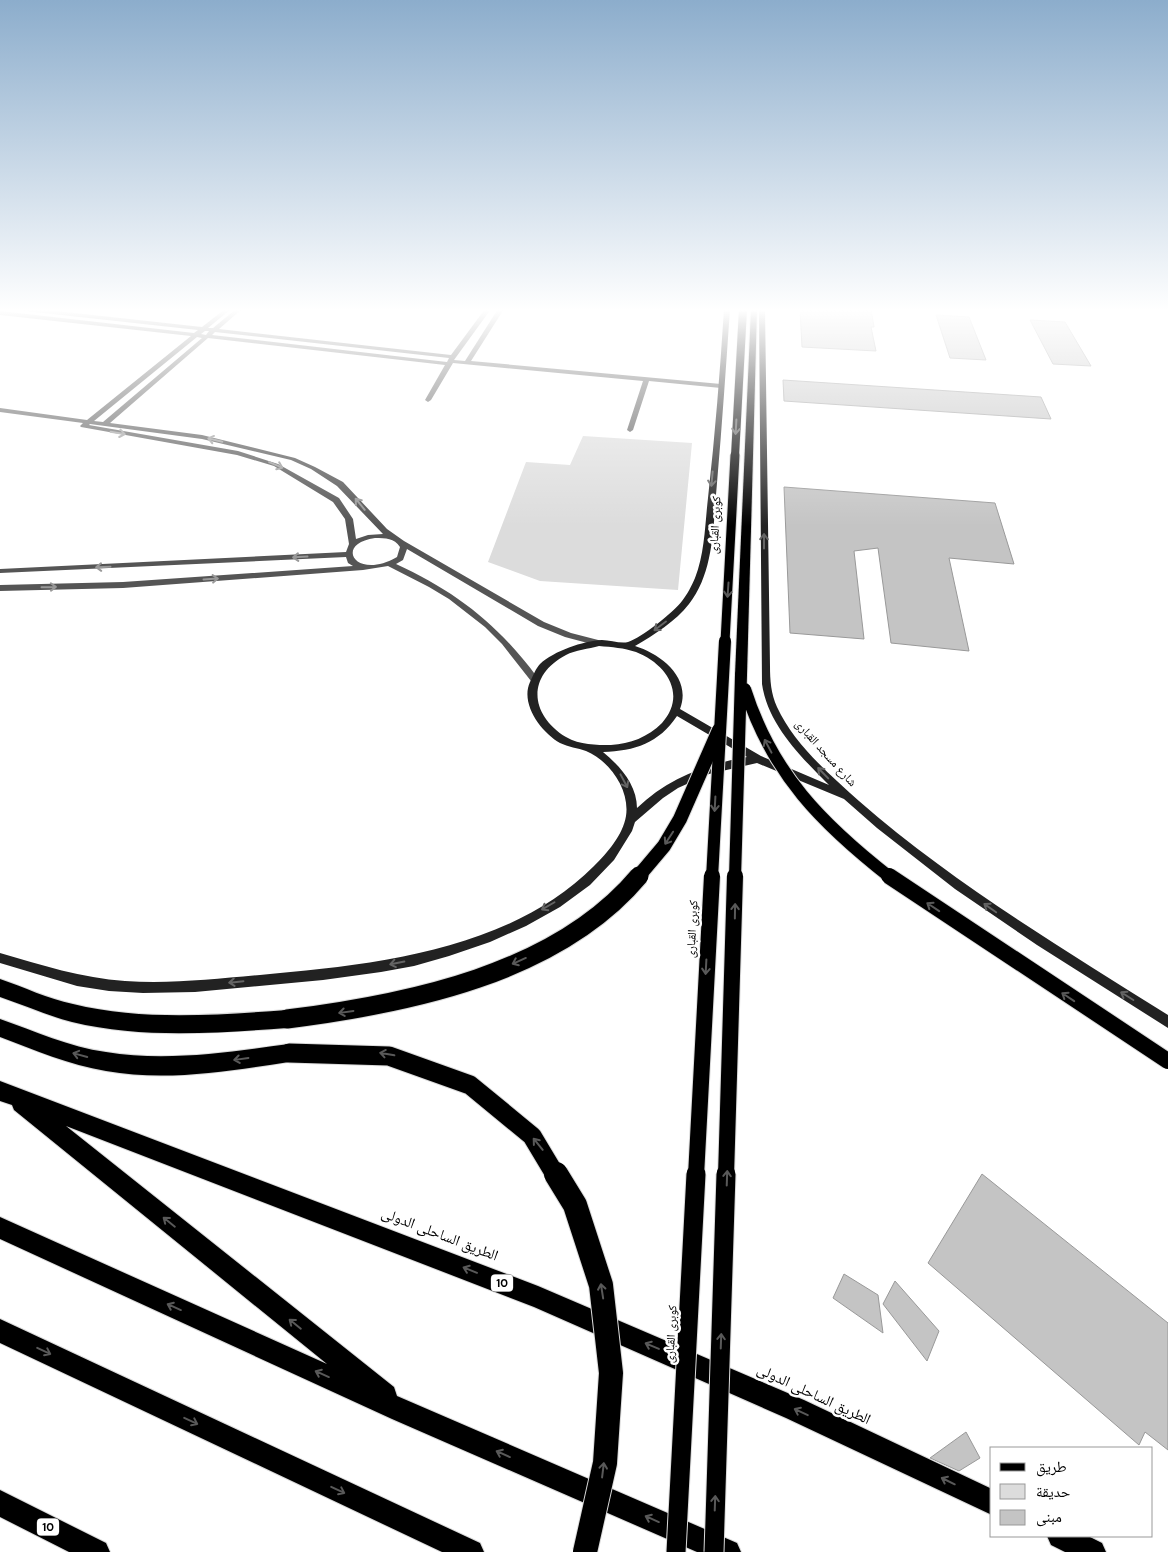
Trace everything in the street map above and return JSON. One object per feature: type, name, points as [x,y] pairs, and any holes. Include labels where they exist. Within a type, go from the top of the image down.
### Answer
[{"type":"highway","points":[[0,988],[79,1014],[118,1019],[202,1023],[287,1019],[374,1007],[459,985],[523,960],[580,927],[627,888],[663,847],[688,804],[718,730]]},
{"type":"highway","points":[[0,1028],[76,1055],[105,1062],[136,1065],[201,1065],[289,1053],[342,1049],[368,1051],[418,1062],[442,1071],[492,1099],[516,1119],[538,1142],[558,1170],[582,1220],[600,1276],[610,1368],[609,1422],[602,1479],[585,1552]]},
{"type":"highway","points":[[5,1093],[401,1410]]},
{"type":"highway","name":"الطريق الساحلى الدولى","points":[[5,1093],[415,1248],[538,1297],[795,1409],[990,1501]]},
{"type":"highway","points":[[0,1228],[401,1410],[728,1552]]},
{"type":"highway","points":[[0,1331],[471,1552]]},
{"type":"highway","name":"10","points":[[0,1503],[96,1552]]},
{"type":"highway","points":[[1062,1537],[1093,1552]]},
{"type":"main road","name":"كوبرى القبارى","points":[[676,1552],[718,730],[730,568],[739,381]]},
{"type":"main road","points":[[714,1552],[752,381]]},
{"type":"main road","points":[[742,675],[754,716],[770,751],[810,806],[836,833],[867,860],[902,886],[1168,1061]]},
{"type":"street","points":[[87,424],[139,381]]},
{"type":"street","points":[[97,430],[153,381]]},
{"type":"street","points":[[428,400],[439,381]]},
{"type":"street","points":[[630,430],[646,381]]},
{"type":"street","points":[[673,381],[721,386]]},
{"type":"street","points":[[628,646],[674,614],[686,602],[700,576],[706,551],[719,427],[721,381]]},
{"type":"street","name":"شارع مسجد القبارى","points":[[763,381],[765,660],[768,692],[777,715],[794,740],[849,797],[939,871],[1018,927],[1168,1022]]},
{"type":"street","points":[[0,410],[87,424],[97,430],[224,450],[276,465],[326,492],[336,500],[349,519],[353,546],[349,554]]},
{"type":"street","points":[[0,417],[87,424],[105,423],[202,438],[281,455],[304,463],[323,473],[348,491],[378,525],[399,540],[541,624],[568,636],[599,643],[628,646],[651,656],[669,671],[678,690],[676,711],[662,730],[644,741],[622,748],[590,748]]},
{"type":"street","points":[[353,546],[372,536],[399,540]]},
{"type":"street","points":[[0,588],[123,585],[370,568],[390,564],[402,554],[399,540]]},
{"type":"street","points":[[0,571],[349,554]]},
{"type":"street","points":[[349,554],[358,565],[370,568]]},
{"type":"street","points":[[390,564],[446,592],[479,616],[509,645],[534,679]]},
{"type":"street","points":[[123,585],[130,566]]},
{"type":"street","points":[[599,643],[572,648],[548,661],[534,679],[531,700],[540,721],[561,738],[590,748],[612,763],[626,783],[630,794],[632,819]]},
{"type":"street","points":[[676,711],[701,728],[758,759],[849,797]]},
{"type":"street","points":[[0,958],[69,978],[124,987],[153,988],[183,988],[348,971],[414,960],[462,946],[507,928],[572,892],[603,865],[632,819],[657,795],[688,777],[721,765],[758,759]]},
{"type":"green space","points":[[583,436],[692,443],[678,590],[540,581],[488,562],[526,462],[570,465]]},
{"type":"building","points":[[783,381],[1041,397],[1051,419],[784,401]]},
{"type":"building","points":[[784,487],[995,503],[1014,564],[949,558],[969,651],[891,643],[878,548],[854,551],[864,639],[790,633]]},
{"type":"building","points":[[982,1174],[1168,1323],[1168,1450],[1145,1432],[1139,1445],[928,1263]]},
{"type":"building","points":[[844,1274],[878,1295],[883,1333],[833,1298]]},
{"type":"building","points":[[895,1281],[939,1331],[927,1361],[883,1304]]},
{"type":"building","points":[[966,1432],[980,1458],[959,1471],[930,1458]]}]
